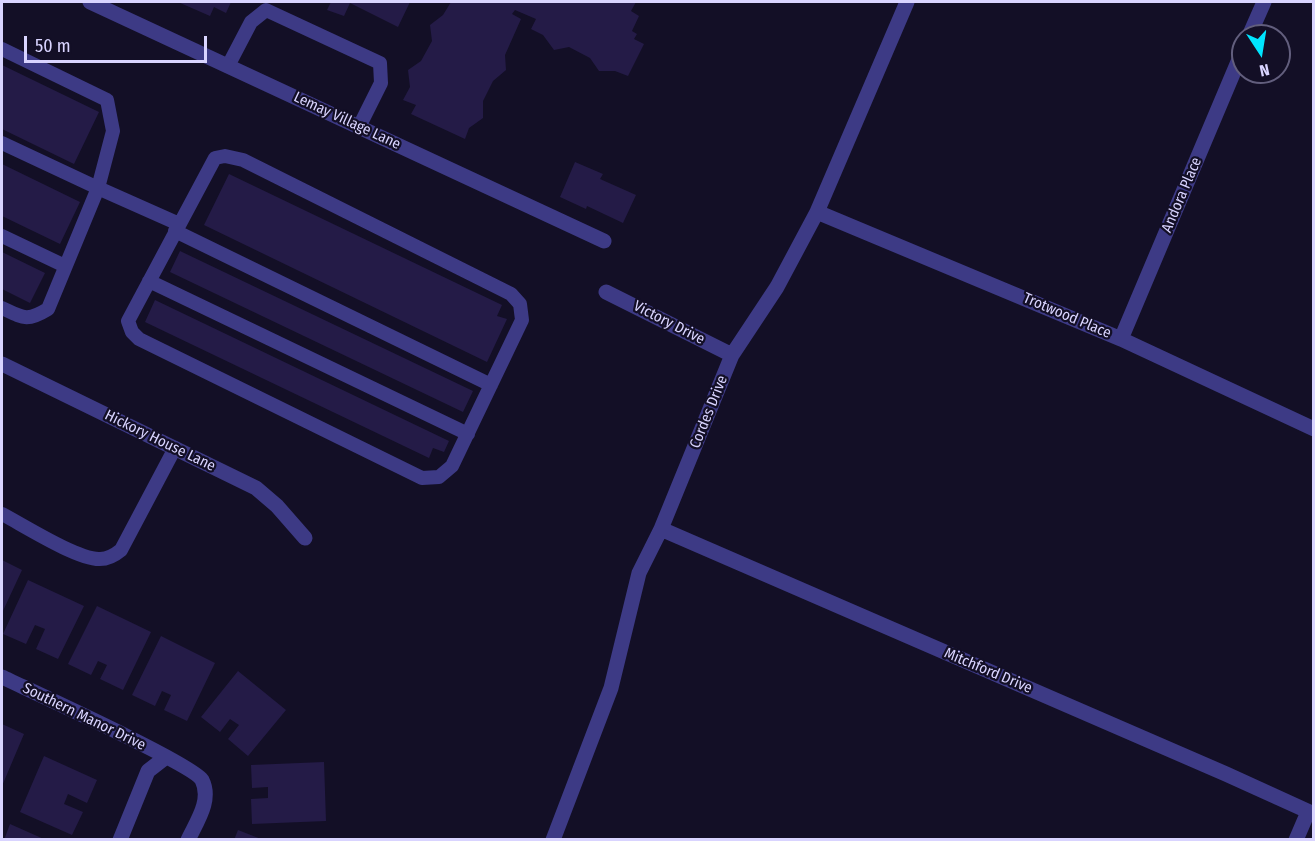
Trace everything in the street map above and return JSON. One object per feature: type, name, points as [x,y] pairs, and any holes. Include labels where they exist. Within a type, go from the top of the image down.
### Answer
[{"type":"street","name":"Lemay Village Lane","points":[[90,2],[604,241]]},
{"type":"street","name":"Cordes Drive","points":[[555,839],[611,688],[639,573],[661,529],[732,355],[777,286],[817,212],[907,2]]},
{"type":"street","points":[[1254,24],[1264,2]]},
{"type":"street","name":"Andora Place","points":[[1121,339],[1231,78]]},
{"type":"street","name":"Trotwood Place","points":[[817,212],[1121,339],[1314,429]]},
{"type":"street","name":"Victory Drive","points":[[606,292],[732,355]]},
{"type":"street","name":"Hickory House Lane","points":[[2,364],[256,488],[305,538]]},
{"type":"street","name":"Mitchford Drive","points":[[661,529],[1311,813]]},
{"type":"street","name":"Southern Manor Drive","points":[[2,677],[166,757],[201,777],[206,790],[205,804],[189,840]]},
{"type":"street","name":"Southern Manor Drive","points":[[120,840],[148,771],[166,757]]},
{"type":"street","points":[[1296,840],[1311,813]]},
{"type":"lane","points":[[228,66],[251,22],[266,10],[380,63],[381,83],[359,127]]},
{"type":"lane","points":[[2,49],[107,100],[113,131],[98,188],[48,309],[34,318],[20,317],[2,308]]},
{"type":"lane","points":[[2,143],[177,227],[491,385]]},
{"type":"lane","points":[[225,156],[243,160],[511,294],[520,304],[522,320],[452,466],[439,477],[422,478],[139,339],[132,333],[128,321],[149,281],[215,158],[225,156]]},
{"type":"lane","points":[[2,236],[64,266]]},
{"type":"lane","points":[[149,281],[468,434]]},
{"type":"lane","points":[[2,514],[91,558],[100,559],[116,555],[121,550],[175,448]]},
{"type":"building","points":[[178,2],[231,2],[226,13],[214,7],[210,16]]},
{"type":"building","points":[[331,2],[410,2],[398,27],[350,3],[344,16],[327,10]]},
{"type":"building","points":[[451,2],[636,2],[631,11],[639,16],[632,31],[637,34],[634,39],[644,44],[628,76],[615,71],[599,71],[590,58],[569,47],[554,50],[543,35],[531,29],[536,19],[515,10],[512,14],[521,19],[505,55],[506,70],[493,81],[483,101],[483,118],[469,128],[465,139],[411,114],[416,105],[403,100],[410,87],[408,70],[421,61],[432,41],[430,25],[443,15]]},
{"type":"building","points":[[2,65],[99,112],[74,164],[2,129]]},
{"type":"building","points":[[575,162],[603,174],[600,179],[636,195],[623,223],[587,206],[586,209],[560,197]]},
{"type":"building","points":[[2,164],[80,202],[60,244],[2,216]]},
{"type":"building","points":[[229,174],[502,305],[497,316],[507,319],[487,362],[204,225]]},
{"type":"building","points":[[180,251],[473,391],[463,412],[170,272]]},
{"type":"building","points":[[2,252],[45,273],[30,303],[2,289]]},
{"type":"building","points":[[155,300],[449,441],[444,452],[433,448],[429,458],[145,322]]},
{"type":"building","points":[[2,560],[22,570],[2,613]]},
{"type":"building","points":[[28,580],[84,606],[58,659],[36,649],[45,629],[35,625],[26,644],[3,634]]},
{"type":"building","points":[[97,606],[151,632],[123,690],[100,679],[107,665],[98,661],[91,675],[68,664]]},
{"type":"building","points":[[161,636],[215,663],[187,721],[164,710],[171,695],[162,691],[155,706],[132,695]]},
{"type":"building","points":[[238,671],[286,710],[248,756],[228,739],[239,725],[230,719],[220,732],[201,717]]},
{"type":"building","points":[[2,724],[24,734],[2,786]]},
{"type":"building","points":[[44,756],[97,780],[87,803],[68,794],[64,804],[83,812],[72,835],[20,812]]},
{"type":"building","points":[[324,762],[326,821],[252,824],[251,799],[268,798],[268,787],[252,788],[251,765]]},
{"type":"building","points":[[10,824],[46,840],[4,840]]},
{"type":"building","points":[[238,830],[261,839],[261,840],[234,840]]}]
